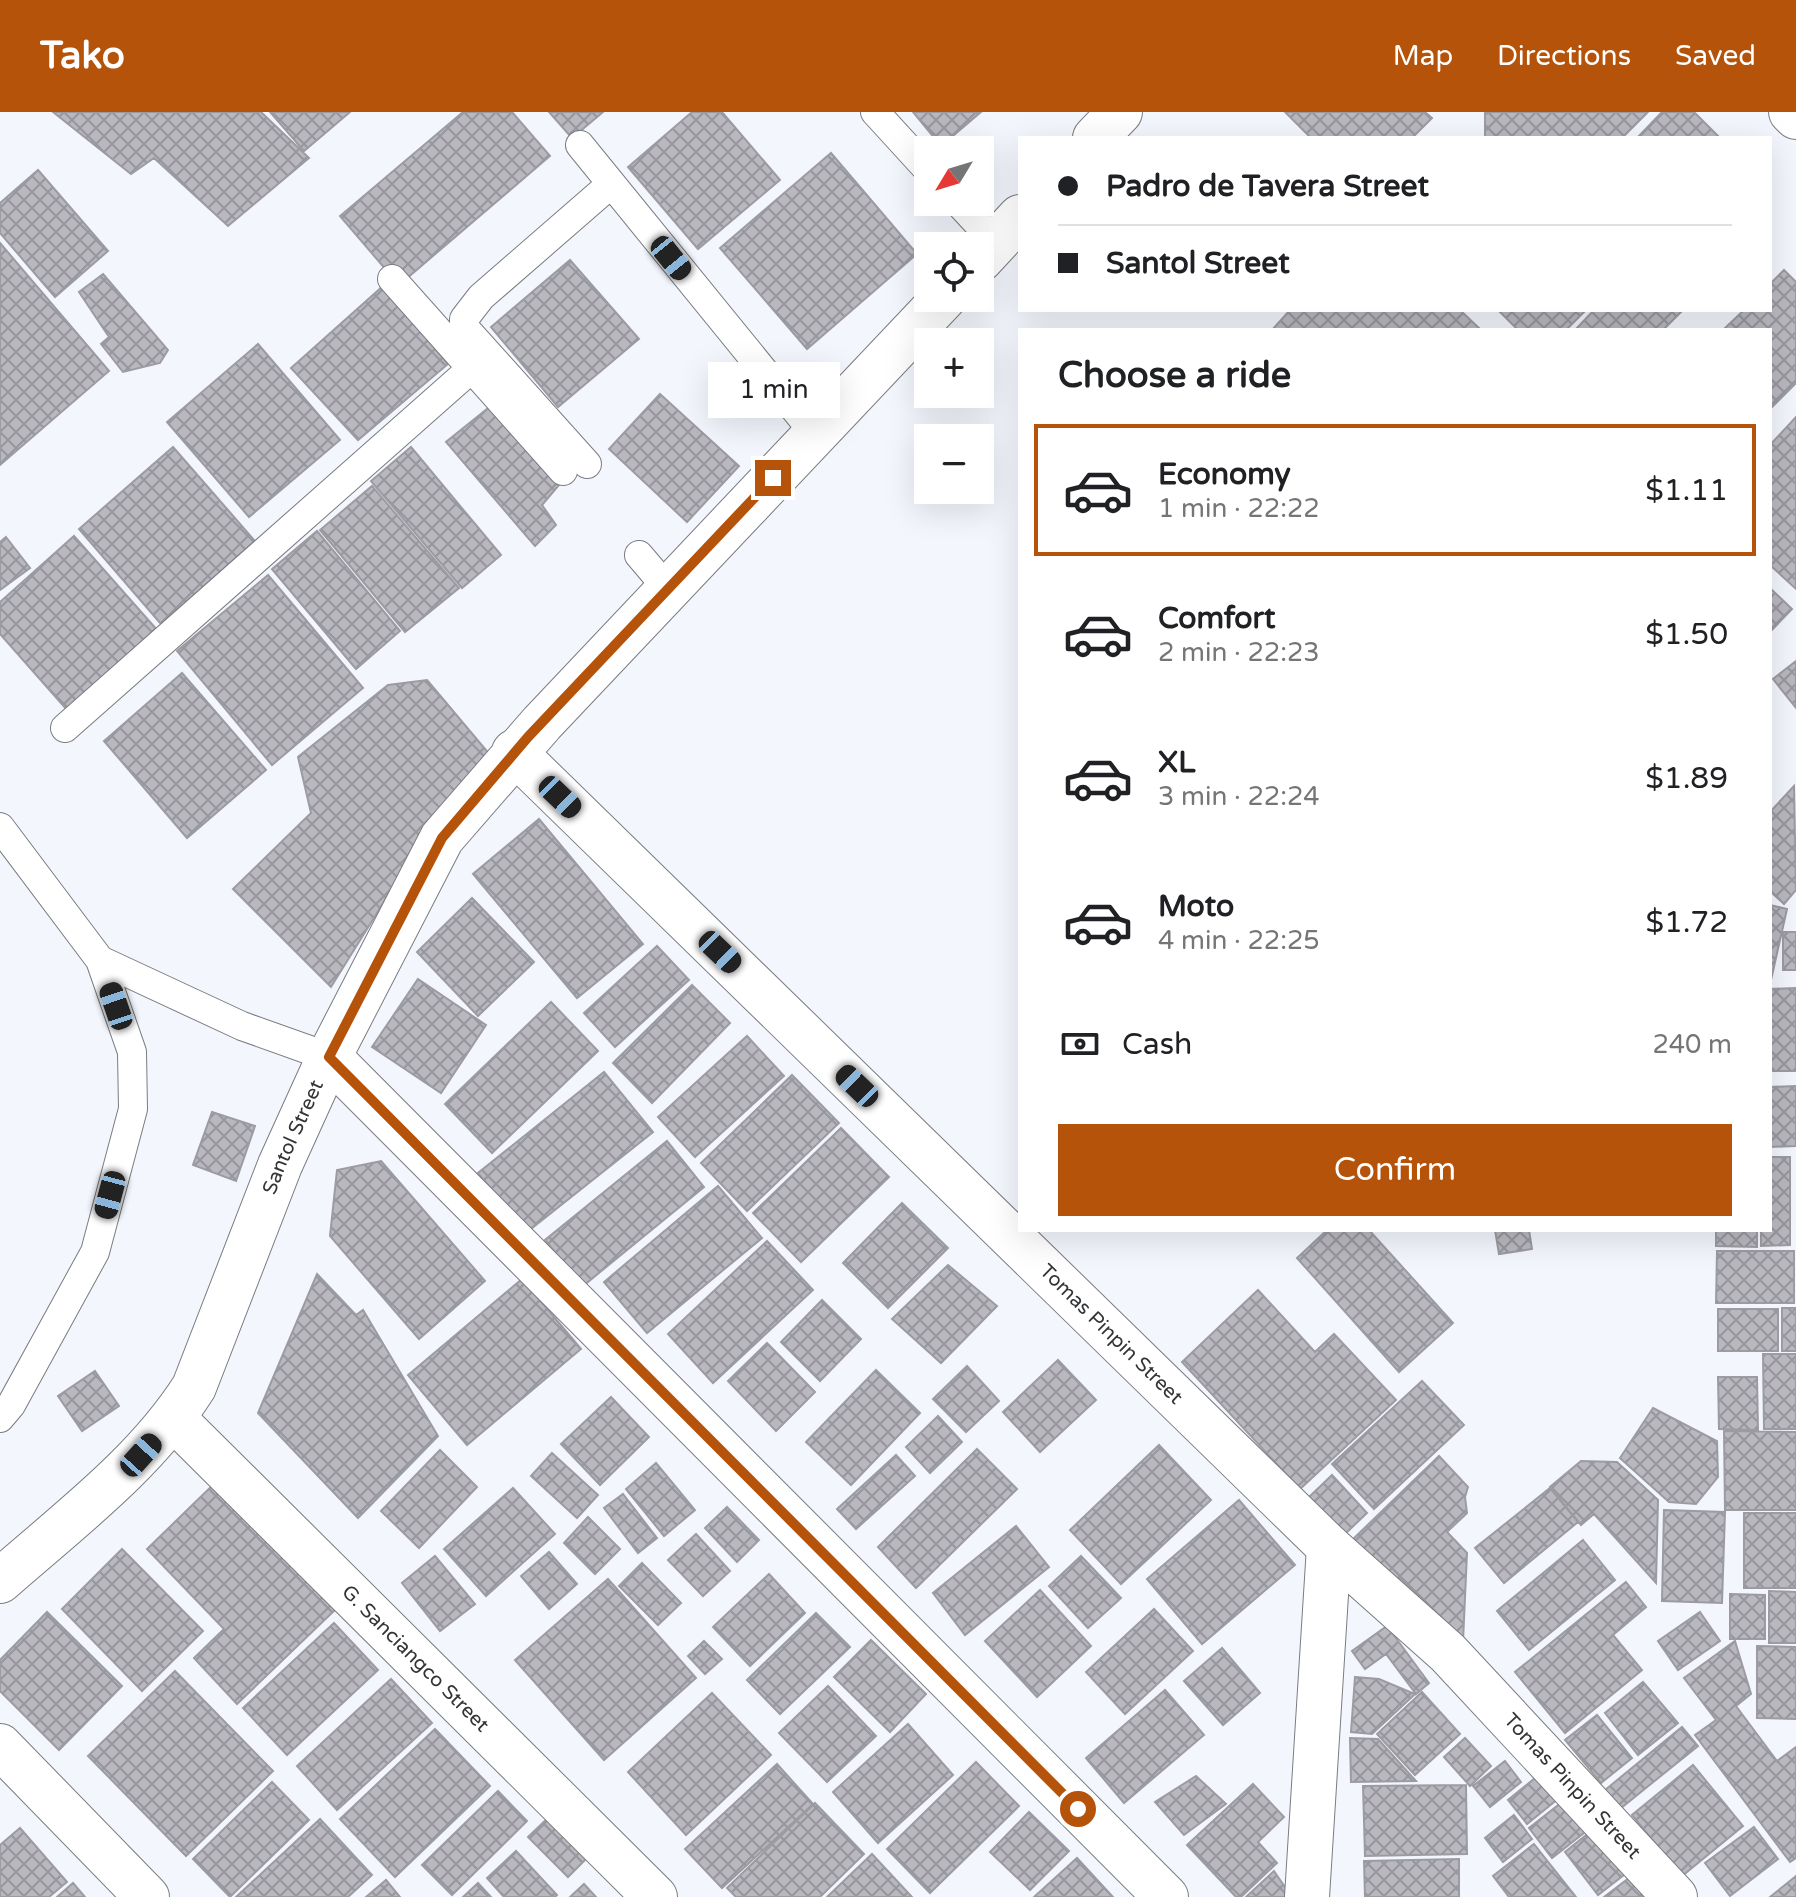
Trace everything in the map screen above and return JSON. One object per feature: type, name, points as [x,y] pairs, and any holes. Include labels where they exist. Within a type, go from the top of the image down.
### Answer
[{"type":"street","points":[[1097,136],[1120,112]]},
{"type":"street","points":[[1791,112],[1796,117]]},
{"type":"street","name":"Santol Street","points":[[0,1581],[141,1455],[174,1419],[194,1387],[280,1165],[329,1057],[442,838],[514,752],[931,312]]},
{"type":"street","name":"Tomas Pinpin Street","points":[[514,752],[1329,1547],[1448,1653],[1675,1897]]},
{"type":"street","points":[[329,1057],[1166,1897]]},
{"type":"street","name":"G. Sanciangco Street","points":[[174,1419],[655,1897]]},
{"type":"street","points":[[1307,1897],[1329,1547]]},
{"type":"street","points":[[0,1746],[147,1897]]},
{"type":"lane","points":[[875,112],[914,155]]},
{"type":"lane","points":[[580,145],[815,434]]},
{"type":"lane","points":[[392,279],[471,369],[575,467],[464,327],[464,319],[481,297],[611,184]]},
{"type":"lane","points":[[973,216],[999,240]]},
{"type":"lane","points":[[65,728],[471,369]]},
{"type":"lane","points":[[639,555],[667,588]]},
{"type":"lane","points":[[0,1418],[11,1405],[95,1252],[133,1109],[132,1052],[100,960],[5,841]]},
{"type":"lane","points":[[100,960],[242,1026],[329,1057]]},
{"type":"building","points":[[53,112],[261,112],[309,158],[228,226],[154,158],[131,174]]},
{"type":"building","points":[[270,112],[350,112],[304,151]]},
{"type":"building","points":[[463,112],[512,112],[550,156],[399,285],[340,216]]},
{"type":"building","points":[[549,112],[603,112],[572,138]]},
{"type":"building","points":[[692,112],[722,112],[780,180],[698,249],[628,167]]},
{"type":"building","points":[[913,112],[981,112],[953,136],[933,136]]},
{"type":"building","points":[[1285,112],[1425,112],[1432,118],[1414,136],[1309,136]]},
{"type":"building","points":[[1485,112],[1648,112],[1624,136],[1485,136]]},
{"type":"building","points":[[1662,112],[1694,112],[1718,136],[1639,136]]},
{"type":"building","points":[[831,153],[914,250],[914,257],[807,349],[720,248]]},
{"type":"building","points":[[38,170],[108,251],[55,297],[0,233],[0,203]]},
{"type":"building","points":[[0,243],[109,371],[0,465]]},
{"type":"building","points":[[570,260],[639,339],[558,407],[491,327]]},
{"type":"building","points":[[1784,270],[1796,282],[1796,383],[1772,407],[1772,328],[1725,328],[1742,312],[1772,312],[1772,282]]},
{"type":"building","points":[[103,274],[168,350],[160,363],[123,372],[101,344],[109,337],[79,292]]},
{"type":"building","points":[[383,286],[448,364],[358,440],[291,368]]},
{"type":"building","points":[[1288,312],[1462,312],[1479,328],[1274,328]]},
{"type":"building","points":[[1500,312],[1584,312],[1568,328],[1516,328]]},
{"type":"building","points":[[1592,312],[1681,312],[1665,328],[1577,328]]},
{"type":"building","points":[[258,344],[340,440],[249,517],[167,422]]},
{"type":"building","points":[[660,394],[739,466],[687,522],[609,449]]},
{"type":"building","points":[[492,405],[559,485],[542,505],[556,525],[535,546],[446,442]]},
{"type":"building","points":[[1796,417],[1796,589],[1772,567],[1772,443]]},
{"type":"building","points":[[173,447],[255,541],[161,624],[79,529]]},
{"type":"building","points":[[411,447],[501,555],[462,588],[371,481]]},
{"type":"building","points":[[372,486],[459,588],[405,632],[320,530]]},
{"type":"building","points":[[317,531],[400,631],[356,669],[272,569]]},
{"type":"building","points":[[74,536],[158,631],[68,711],[0,634],[0,602]]},
{"type":"building","points":[[6,537],[30,568],[0,590],[0,542]]},
{"type":"building","points":[[268,575],[363,688],[272,765],[177,651]]},
{"type":"building","points":[[1772,590],[1792,609],[1772,630]]},
{"type":"building","points":[[1796,661],[1796,708],[1773,679]]},
{"type":"building","points":[[182,673],[266,770],[187,838],[104,741]]},
{"type":"building","points":[[427,680],[496,762],[423,839],[331,987],[233,889],[311,813],[298,757],[388,685]]},
{"type":"building","points":[[1794,786],[1796,890],[1784,904],[1772,893],[1772,810]]},
{"type":"building","points":[[539,819],[643,944],[577,998],[473,874]]},
{"type":"building","points":[[472,898],[534,962],[478,1016],[417,952]]},
{"type":"building","points":[[1772,905],[1787,909],[1772,976]]},
{"type":"building","points":[[1783,932],[1796,932],[1796,970],[1783,970]]},
{"type":"building","points":[[657,946],[689,980],[615,1047],[584,1013]]},
{"type":"building","points":[[418,979],[486,1025],[441,1093],[372,1047]]},
{"type":"building","points":[[692,985],[730,1023],[652,1103],[613,1063]]},
{"type":"building","points":[[1796,988],[1796,1071],[1772,1071],[1772,989]]},
{"type":"building","points":[[551,1002],[598,1051],[492,1153],[445,1104]]},
{"type":"building","points":[[747,1036],[784,1076],[695,1157],[658,1117]]},
{"type":"building","points":[[604,1072],[653,1132],[527,1232],[478,1173]]},
{"type":"building","points":[[792,1075],[839,1123],[747,1211],[701,1163]]},
{"type":"building","points":[[1796,1086],[1796,1146],[1772,1147],[1772,1087]]},
{"type":"building","points":[[212,1112],[255,1126],[236,1181],[193,1165]]},
{"type":"building","points":[[841,1128],[889,1177],[801,1262],[753,1213]]},
{"type":"building","points":[[667,1141],[704,1187],[583,1286],[545,1240]]},
{"type":"building","points":[[1772,1157],[1790,1157],[1790,1245],[1761,1246],[1761,1232],[1772,1232]]},
{"type":"building","points":[[381,1161],[485,1281],[419,1339],[330,1236],[337,1170]]},
{"type":"building","points":[[718,1186],[762,1238],[647,1333],[604,1282]]},
{"type":"building","points":[[902,1203],[948,1248],[888,1308],[843,1263]]},
{"type":"building","points":[[1325,1232],[1371,1232],[1453,1323],[1399,1372],[1297,1258]]},
{"type":"building","points":[[1495,1232],[1529,1232],[1532,1249],[1499,1254]]},
{"type":"building","points":[[1716,1232],[1757,1232],[1757,1247],[1716,1246]]},
{"type":"building","points":[[767,1241],[813,1290],[713,1383],[668,1334]]},
{"type":"building","points":[[1717,1251],[1794,1251],[1794,1303],[1716,1303]]},
{"type":"building","points":[[948,1265],[997,1306],[941,1363],[892,1319]]},
{"type":"building","points":[[317,1274],[356,1315],[363,1310],[438,1436],[358,1518],[258,1413]]},
{"type":"building","points":[[522,1279],[581,1349],[467,1445],[408,1375]]},
{"type":"building","points":[[1258,1290],[1315,1352],[1334,1334],[1396,1400],[1300,1489],[1182,1362]]},
{"type":"building","points":[[822,1300],[861,1339],[820,1381],[781,1342]]},
{"type":"building","points":[[1782,1308],[1796,1308],[1796,1351],[1782,1351]]},
{"type":"building","points":[[1718,1309],[1778,1309],[1778,1351],[1718,1351]]},
{"type":"building","points":[[767,1343],[815,1392],[776,1431],[728,1381]]},
{"type":"building","points":[[1763,1354],[1796,1354],[1796,1429],[1764,1429]]},
{"type":"building","points":[[1058,1360],[1096,1400],[1040,1452],[1003,1412]]},
{"type":"building","points":[[967,1366],[999,1401],[966,1432],[933,1399]]},
{"type":"building","points":[[876,1370],[920,1413],[851,1485],[806,1442]]},
{"type":"building","points":[[95,1371],[119,1406],[82,1431],[58,1396]]},
{"type":"building","points":[[1718,1377],[1757,1377],[1758,1430],[1719,1429]]},
{"type":"building","points":[[1422,1381],[1464,1425],[1374,1509],[1332,1464]]},
{"type":"building","points":[[611,1397],[649,1437],[600,1485],[561,1444]]},
{"type":"building","points":[[1653,1408],[1717,1441],[1718,1477],[1696,1504],[1669,1502],[1620,1458]]},
{"type":"building","points":[[938,1416],[962,1442],[930,1473],[906,1447]]},
{"type":"building","points":[[1724,1431],[1796,1432],[1796,1510],[1725,1510]]},
{"type":"building","points":[[1159,1445],[1211,1500],[1121,1584],[1070,1530]]},
{"type":"building","points":[[977,1449],[1017,1489],[916,1588],[878,1547]]},
{"type":"building","points":[[440,1450],[477,1487],[419,1548],[381,1511]]},
{"type":"building","points":[[552,1453],[598,1495],[577,1518],[531,1476]]},
{"type":"building","points":[[896,1455],[915,1476],[856,1529],[837,1509]]},
{"type":"building","points":[[1439,1456],[1468,1487],[1465,1497],[1467,1513],[1447,1532],[1467,1553],[1463,1642],[1400,1578],[1392,1585],[1351,1541]]},
{"type":"building","points":[[1581,1461],[1617,1462],[1658,1500],[1656,1583],[1594,1514],[1581,1525],[1550,1487]]},
{"type":"building","points":[[656,1463],[695,1510],[664,1536],[626,1489]]},
{"type":"building","points":[[1332,1475],[1367,1513],[1344,1535],[1309,1497]]},
{"type":"building","points":[[215,1483],[336,1609],[237,1704],[194,1658],[224,1629],[147,1549]]},
{"type":"building","points":[[513,1488],[555,1534],[486,1596],[444,1549]]},
{"type":"building","points":[[1550,1488],[1578,1522],[1504,1583],[1475,1548]]},
{"type":"building","points":[[623,1494],[657,1538],[638,1553],[604,1508]]},
{"type":"building","points":[[1239,1500],[1295,1565],[1202,1644],[1147,1579]]},
{"type":"building","points":[[727,1507],[759,1540],[737,1562],[705,1528]]},
{"type":"building","points":[[1664,1510],[1725,1512],[1722,1603],[1662,1601]]},
{"type":"building","points":[[1744,1513],[1796,1513],[1796,1588],[1744,1588]]},
{"type":"building","points":[[588,1517],[620,1549],[595,1574],[564,1543]]},
{"type":"building","points":[[1016,1526],[1049,1567],[965,1635],[933,1593]]},
{"type":"building","points":[[696,1534],[730,1571],[703,1596],[668,1560]]},
{"type":"building","points":[[1583,1540],[1615,1580],[1529,1650],[1497,1611]]},
{"type":"building","points":[[122,1549],[203,1631],[142,1691],[62,1609]]},
{"type":"building","points":[[549,1552],[577,1584],[549,1609],[521,1576]]},
{"type":"building","points":[[435,1556],[475,1604],[440,1631],[402,1583]]},
{"type":"building","points":[[1081,1556],[1121,1598],[1088,1628],[1049,1586]]},
{"type":"building","points":[[642,1563],[681,1603],[658,1625],[619,1586]]},
{"type":"building","points":[[769,1574],[805,1613],[750,1666],[713,1627]]},
{"type":"building","points":[[608,1579],[696,1678],[604,1760],[515,1660]]},
{"type":"building","points":[[1626,1582],[1646,1607],[1613,1635],[1642,1670],[1565,1733],[1515,1672]]},
{"type":"building","points":[[1040,1590],[1091,1646],[1037,1697],[985,1641]]},
{"type":"building","points":[[1769,1591],[1796,1592],[1796,1643],[1769,1643]]},
{"type":"building","points":[[1730,1594],[1765,1595],[1765,1639],[1730,1639]]},
{"type":"building","points":[[1154,1609],[1193,1651],[1125,1714],[1086,1672]]},
{"type":"building","points":[[47,1612],[122,1686],[59,1750],[0,1691],[0,1660]]},
{"type":"building","points":[[1700,1612],[1720,1641],[1678,1670],[1658,1641]]},
{"type":"building","points":[[816,1613],[850,1647],[780,1714],[747,1680]]},
{"type":"building","points":[[334,1623],[378,1670],[287,1755],[243,1708]]},
{"type":"building","points":[[1387,1626],[1429,1683],[1416,1694],[1386,1654],[1365,1669],[1352,1651]]},
{"type":"building","points":[[871,1640],[926,1694],[890,1732],[834,1677]]},
{"type":"building","points":[[704,1641],[722,1659],[705,1674],[688,1656]]},
{"type":"building","points":[[1735,1641],[1751,1694],[1736,1706],[1777,1761],[1796,1747],[1796,1858],[1790,1862],[1695,1735],[1716,1720],[1684,1678]]},
{"type":"building","points":[[1757,1646],[1796,1647],[1796,1719],[1757,1718]]},
{"type":"building","points":[[1222,1648],[1260,1693],[1223,1725],[1184,1681]]},
{"type":"building","points":[[175,1671],[273,1771],[186,1856],[88,1756]]},
{"type":"building","points":[[1355,1677],[1379,1679],[1415,1694],[1372,1734],[1351,1732]]},
{"type":"building","points":[[391,1679],[432,1723],[337,1810],[297,1766]]},
{"type":"building","points":[[1643,1682],[1678,1723],[1638,1755],[1605,1713]]},
{"type":"building","points":[[828,1686],[876,1736],[827,1782],[779,1733]]},
{"type":"building","points":[[1165,1690],[1204,1735],[1124,1803],[1086,1758]]},
{"type":"building","points":[[1422,1692],[1460,1734],[1415,1775],[1377,1734]]},
{"type":"building","points":[[712,1693],[771,1755],[686,1835],[628,1772]]},
{"type":"building","points":[[1597,1715],[1632,1758],[1601,1783],[1565,1740]]},
{"type":"building","points":[[908,1724],[953,1775],[878,1843],[833,1792]]},
{"type":"building","points":[[1682,1727],[1698,1746],[1621,1808],[1605,1790]]},
{"type":"building","points":[[435,1729],[490,1786],[395,1877],[340,1819]]},
{"type":"building","points":[[1350,1738],[1378,1739],[1416,1781],[1351,1782]]},
{"type":"building","points":[[1465,1738],[1491,1766],[1470,1786],[1444,1757]]},
{"type":"building","points":[[1505,1761],[1521,1782],[1490,1807],[1473,1786]]},
{"type":"building","points":[[976,1762],[1019,1806],[930,1893],[887,1849]]},
{"type":"building","points":[[777,1764],[813,1804],[722,1888],[685,1849]]},
{"type":"building","points":[[1693,1765],[1743,1826],[1682,1876],[1632,1815]]},
{"type":"building","points":[[1540,1774],[1559,1798],[1527,1824],[1508,1800]]},
{"type":"building","points":[[1196,1776],[1226,1804],[1184,1835],[1155,1802]]},
{"type":"building","points":[[272,1782],[309,1820],[230,1897],[193,1859]]},
{"type":"building","points":[[1253,1784],[1284,1817],[1258,1842],[1277,1863],[1241,1897],[1236,1897],[1187,1845]]},
{"type":"building","points":[[1466,1785],[1467,1854],[1365,1856],[1363,1786]]},
{"type":"building","points":[[498,1791],[527,1821],[452,1895],[422,1865]]},
{"type":"building","points":[[1566,1799],[1589,1829],[1552,1858],[1529,1828]]},
{"type":"building","points":[[815,1803],[864,1854],[820,1897],[736,1897],[727,1888]]},
{"type":"building","points":[[1029,1812],[1069,1851],[1030,1890],[990,1852]]},
{"type":"building","points":[[1514,1815],[1532,1839],[1503,1862],[1485,1838]]},
{"type":"building","points":[[550,1816],[590,1855],[568,1877],[528,1837]]},
{"type":"building","points":[[320,1819],[372,1875],[348,1897],[236,1897]]},
{"type":"building","points":[[1754,1827],[1778,1859],[1730,1896],[1705,1863]]},
{"type":"building","points":[[20,1828],[67,1882],[49,1897],[0,1897],[0,1845]]},
{"type":"building","points":[[1595,1828],[1629,1871],[1598,1895],[1565,1852]]},
{"type":"building","points":[[1534,1844],[1576,1897],[1509,1897],[1493,1876]]},
{"type":"building","points":[[516,1851],[557,1895],[555,1897],[504,1897],[487,1878]]},
{"type":"building","points":[[872,1854],[912,1897],[827,1897]]},
{"type":"building","points":[[1077,1858],[1113,1897],[1034,1897]]},
{"type":"building","points":[[1459,1859],[1459,1897],[1365,1897],[1364,1861]]},
{"type":"building","points":[[1274,1871],[1287,1890],[1287,1897],[1246,1897]]},
{"type":"building","points":[[1633,1875],[1650,1897],[1604,1897]]},
{"type":"building","points":[[1796,1876],[1796,1897],[1770,1897]]},
{"type":"building","points":[[386,1880],[400,1897],[366,1897]]},
{"type":"building","points":[[73,1883],[85,1897],[57,1897]]},
{"type":"building","points":[[478,1883],[491,1897],[463,1897]]},
{"type":"building","points":[[584,1884],[596,1897],[570,1897]]},
{"type":"route","points":[[773,478],[514,752],[442,838],[329,1057],[1078,1809]]}]
